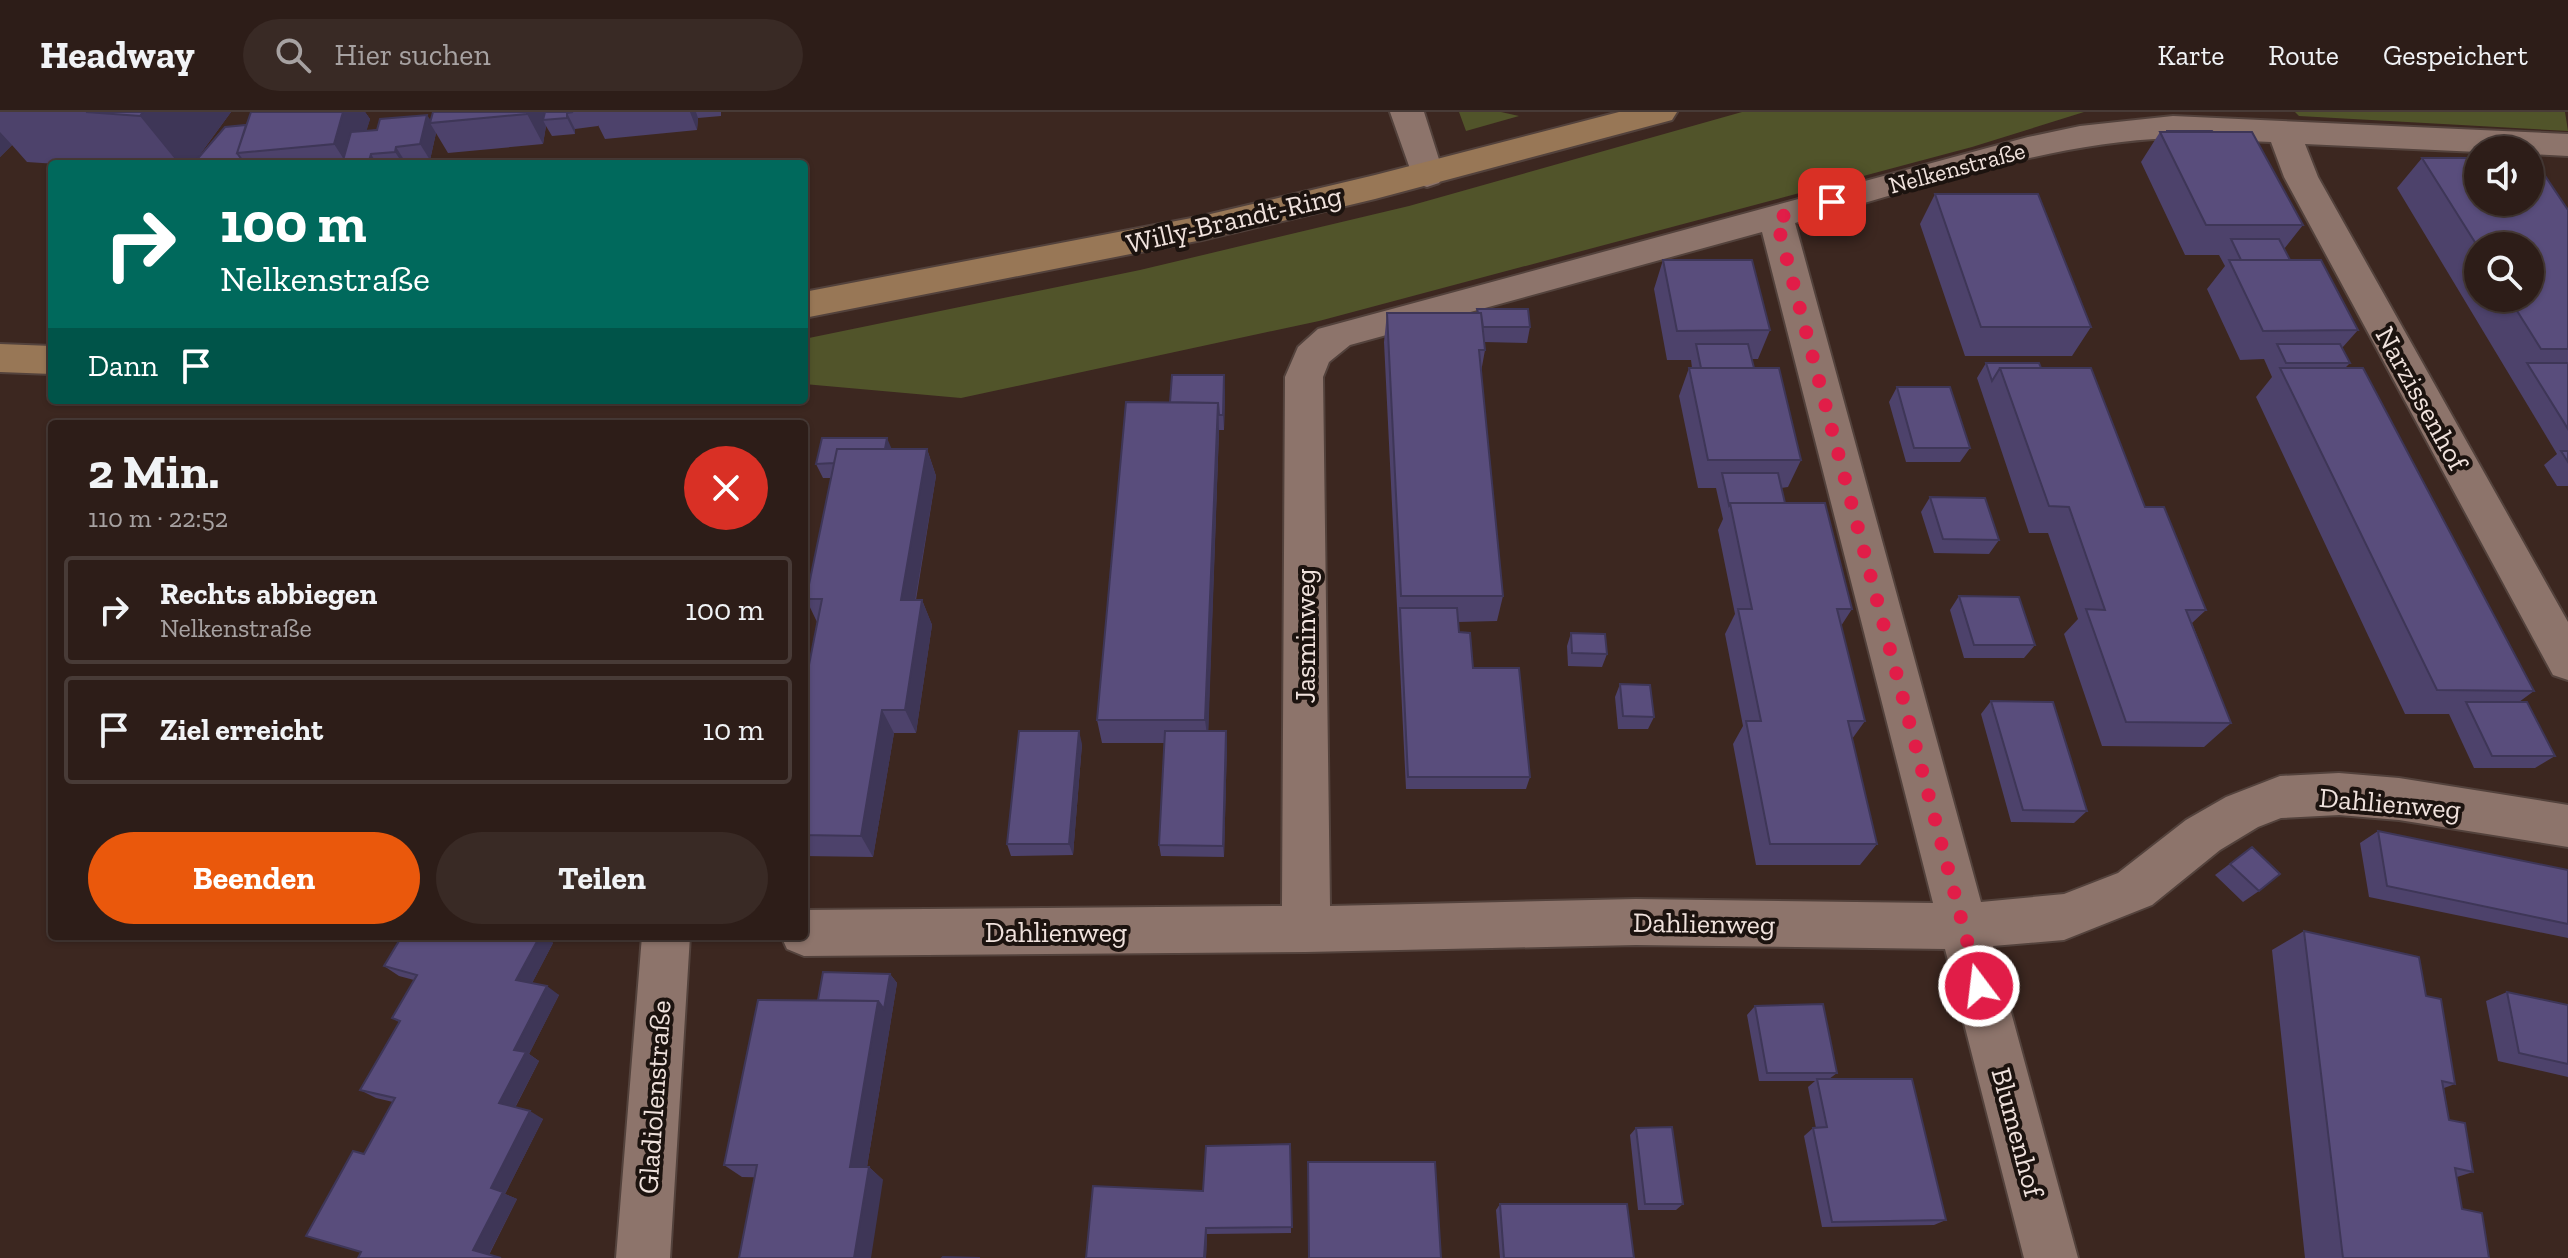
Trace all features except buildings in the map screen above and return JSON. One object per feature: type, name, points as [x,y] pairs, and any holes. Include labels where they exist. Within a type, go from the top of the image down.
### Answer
[{"type":"main road","name":"Willy-Brandt-Ring","points":[[808,304],[1202,228],[1427,175],[1660,112]]},
{"type":"main road","points":[[0,358],[48,360]]},
{"type":"street","points":[[1407,112],[1427,175]]},
{"type":"street","name":"Nelkenstraße","points":[[1319,348],[1338,335],[2028,148],[2080,137],[2173,127],[2568,145]]},
{"type":"street","name":"Narzissenhof","points":[[2283,131],[2301,177],[2568,662]]},
{"type":"street","name":"Blumenhof","points":[[1776,218],[2051,1258]]},
{"type":"street","name":"Jasminweg","points":[[1306,929],[1304,377],[1307,360],[1319,348]]},
{"type":"street","name":"Dahlienweg","points":[[808,933],[1306,929],[1636,922],[1963,926],[2064,917],[2135,889],[2203,835],[2242,812],[2280,797],[2339,794],[2399,799],[2568,826]]},
{"type":"street","name":"Gladiolenstraße","points":[[643,1258],[666,940]]},
{"type":"green space","points":[[1459,112],[1501,112],[1519,116],[1466,131]]},
{"type":"green space","points":[[1742,112],[2084,112],[1972,147],[1319,321],[961,398],[808,384],[808,338],[1140,270],[1409,206]]},
{"type":"green space","points":[[2295,112],[2565,112],[2568,131],[2299,116]]},
{"type":"route","points":[[1832,202],[1776,218],[1979,986]]}]
